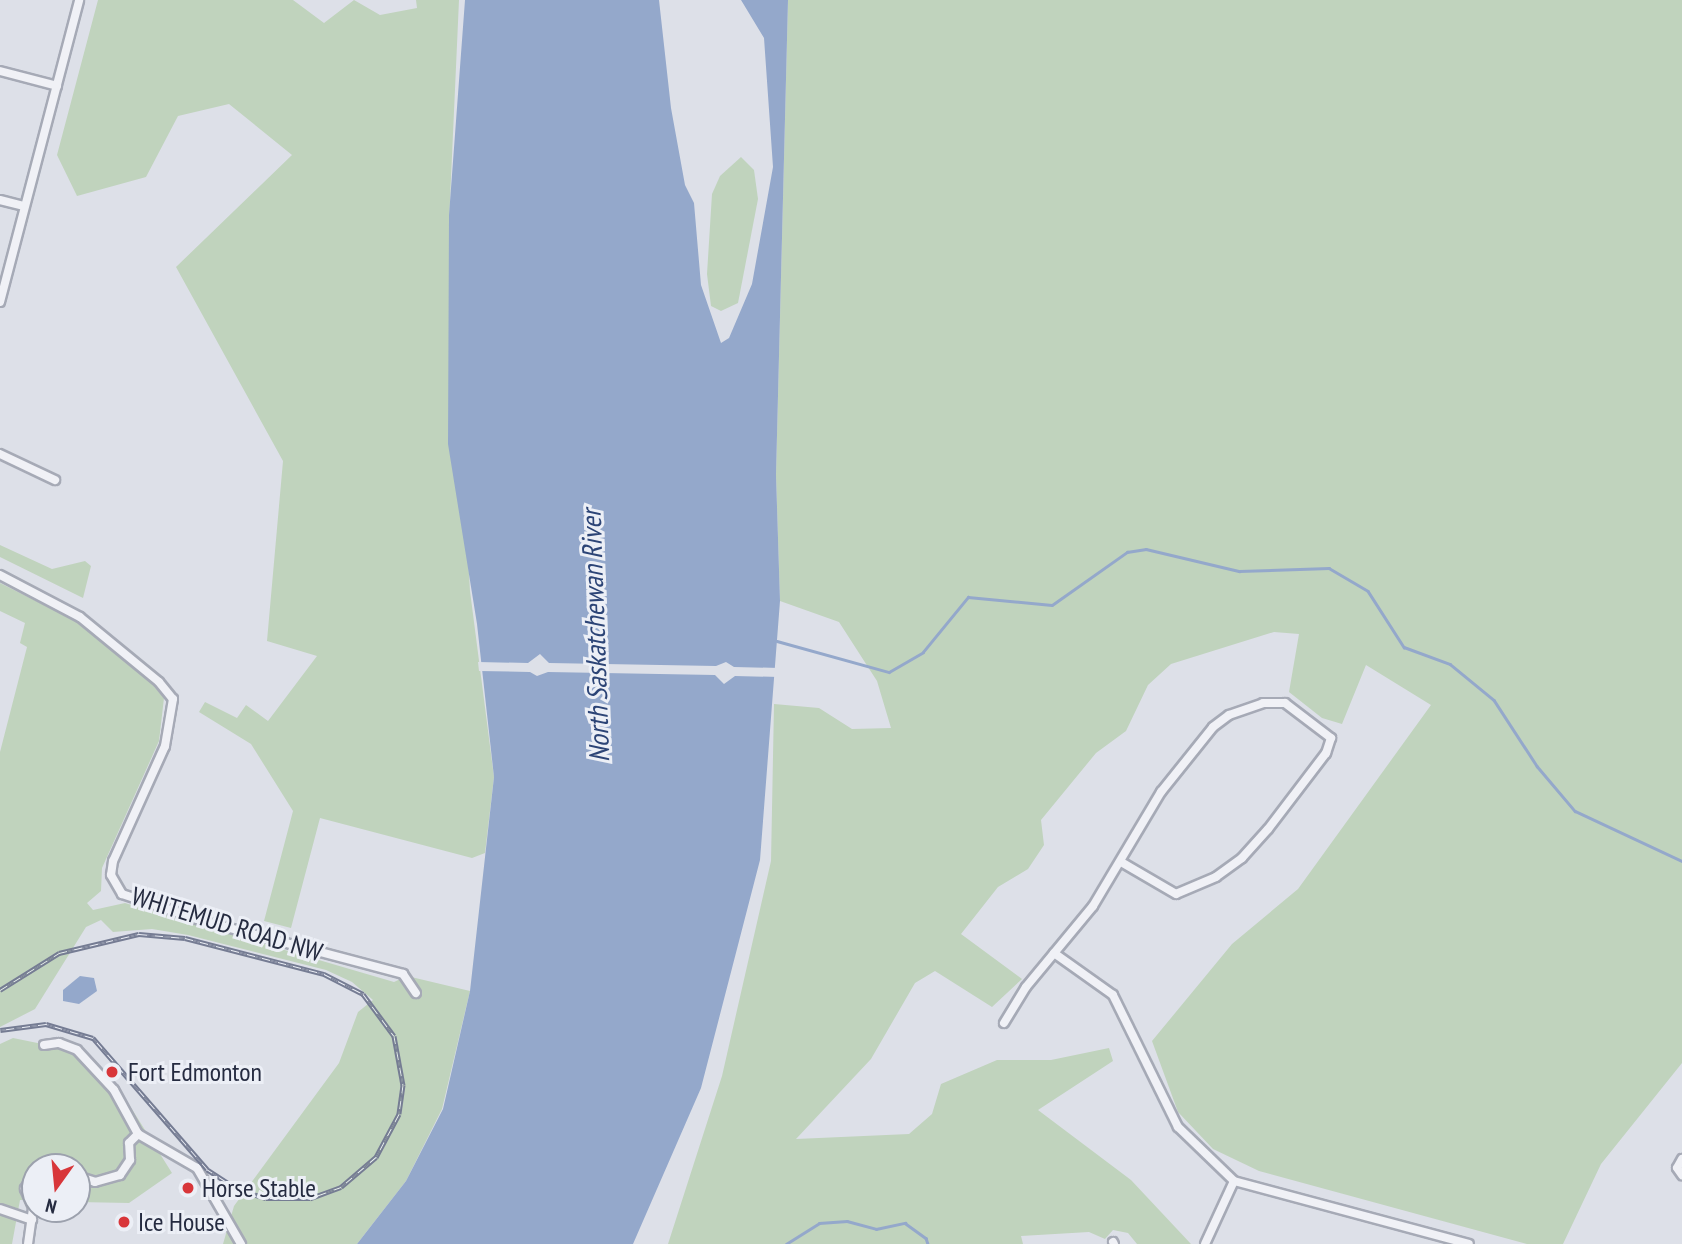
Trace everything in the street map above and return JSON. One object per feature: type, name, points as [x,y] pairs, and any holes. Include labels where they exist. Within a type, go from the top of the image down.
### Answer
[{"type":"street","points":[[0,302],[79,0]]},
{"type":"street","points":[[0,71],[57,86]]},
{"type":"street","points":[[0,200],[24,206]]},
{"type":"street","points":[[0,454],[55,481]]},
{"type":"street","name":"WHITEMUD ROAD NW","points":[[0,575],[80,617],[167,689],[173,699],[172,722],[113,861],[116,887],[134,900],[403,974],[416,993]]},
{"type":"street","points":[[1004,1023],[1054,953],[1093,906],[1161,792],[1213,727],[1229,715],[1262,703],[1285,703],[1331,738],[1326,753],[1268,829],[1242,858],[1216,877],[1176,894],[1121,862]]},
{"type":"street","points":[[1054,953],[1113,995],[1178,1128],[1234,1181],[1469,1244]]},
{"type":"street","points":[[44,1045],[59,1043],[77,1050],[114,1090],[138,1134],[197,1168],[241,1244]]},
{"type":"street","points":[[91,1181],[120,1175],[129,1165],[129,1143],[138,1134]]},
{"type":"street","points":[[1682,1159],[1677,1168],[1682,1175]]},
{"type":"street","points":[[1205,1244],[1234,1181]]},
{"type":"street","points":[[0,1209],[21,1216]]},
{"type":"street","points":[[28,1244],[32,1223]]},
{"type":"green space","points":[[98,0],[293,0],[324,23],[354,0],[380,15],[417,8],[416,0],[459,0],[449,223],[470,591],[494,777],[485,853],[472,858],[320,818],[291,928],[264,921],[293,811],[251,744],[199,712],[205,702],[237,718],[246,705],[268,721],[317,656],[267,641],[283,461],[176,267],[292,155],[229,104],[178,116],[146,177],[77,196],[57,155]]},
{"type":"green space","points":[[788,0],[1682,0],[1682,1063],[1601,1164],[1563,1244],[1527,1244],[1259,1171],[1213,1149],[1178,1112],[1152,1041],[1232,944],[1298,889],[1431,705],[1366,665],[1342,724],[1322,718],[1289,692],[1299,634],[1274,632],[1171,664],[1148,685],[1126,731],[1096,753],[1041,820],[1044,845],[1028,869],[998,887],[961,934],[1022,979],[992,1007],[935,971],[915,983],[871,1059],[796,1139],[909,1134],[932,1114],[941,1084],[997,1060],[1051,1060],[1109,1048],[1113,1061],[1038,1110],[1131,1180],[1191,1244],[1137,1244],[1128,1233],[1113,1230],[1105,1239],[1089,1232],[1021,1236],[1023,1244],[668,1244],[722,1076],[771,861],[774,704],[819,708],[852,729],[891,728],[877,681],[839,622],[780,601],[776,475]]},
{"type":"green space","points":[[741,157],[754,170],[758,199],[738,303],[721,311],[711,306],[707,274],[712,194],[720,176]]},
{"type":"green space","points":[[0,545],[52,569],[85,561],[91,566],[83,598],[0,557]]},
{"type":"green space","points":[[0,583],[76,621],[147,678],[164,698],[159,741],[102,868],[101,891],[87,903],[93,910],[125,903],[394,982],[407,976],[470,991],[442,1109],[406,1181],[357,1244],[223,1244],[234,1206],[339,1063],[358,1012],[373,1000],[352,982],[326,970],[188,935],[152,929],[113,932],[101,920],[86,927],[35,1009],[0,1027],[0,752],[27,647],[20,643],[25,623],[0,611]]},
{"type":"green space","points":[[13,1038],[67,1049],[118,1087],[172,1173],[129,1203],[91,1202],[91,1153],[21,1153],[21,1200],[12,1244],[0,1244],[0,1044]]},
{"type":"water","name":"North Saskatchewan River","points":[[465,0],[659,0],[671,108],[685,185],[694,203],[701,285],[721,343],[729,338],[752,284],[773,167],[764,38],[741,0],[788,0],[776,475],[780,601],[760,860],[701,1088],[633,1244],[357,1244],[406,1181],[443,1109],[470,991],[494,777],[477,624],[448,444],[449,215]]},
{"type":"water","points":[[80,976],[94,978],[97,991],[79,1004],[63,1001],[63,990]]},
{"type":"pier","points":[[540,654],[549,663],[716,666],[726,662],[734,667],[779,668],[779,677],[735,676],[724,684],[715,675],[548,672],[537,676],[530,672],[479,671],[478,662],[528,663]]},
{"type":"waterway","points":[[777,641],[889,672],[923,652],[968,597],[1052,605],[1127,552],[1146,549],[1239,571],[1329,568],[1368,591],[1404,647],[1450,664],[1494,700],[1537,766],[1575,811],[1682,861]]},
{"type":"waterway","points":[[786,1244],[819,1223],[847,1221],[876,1229],[905,1223],[926,1238],[928,1244]]},
{"type":"railway","points":[[0,990],[59,953],[139,934],[185,938],[324,974],[363,994],[394,1036],[403,1085],[399,1114],[376,1157],[341,1187],[310,1198],[266,1198],[239,1190],[207,1169],[93,1038],[46,1024],[0,1030]]},
{"type":"place","name":"Fort Edmonton","points":[[112,1072]]},
{"type":"place","name":"Horse Stable","points":[[188,1188]]},
{"type":"place","name":"Ice House","points":[[124,1222]]}]
